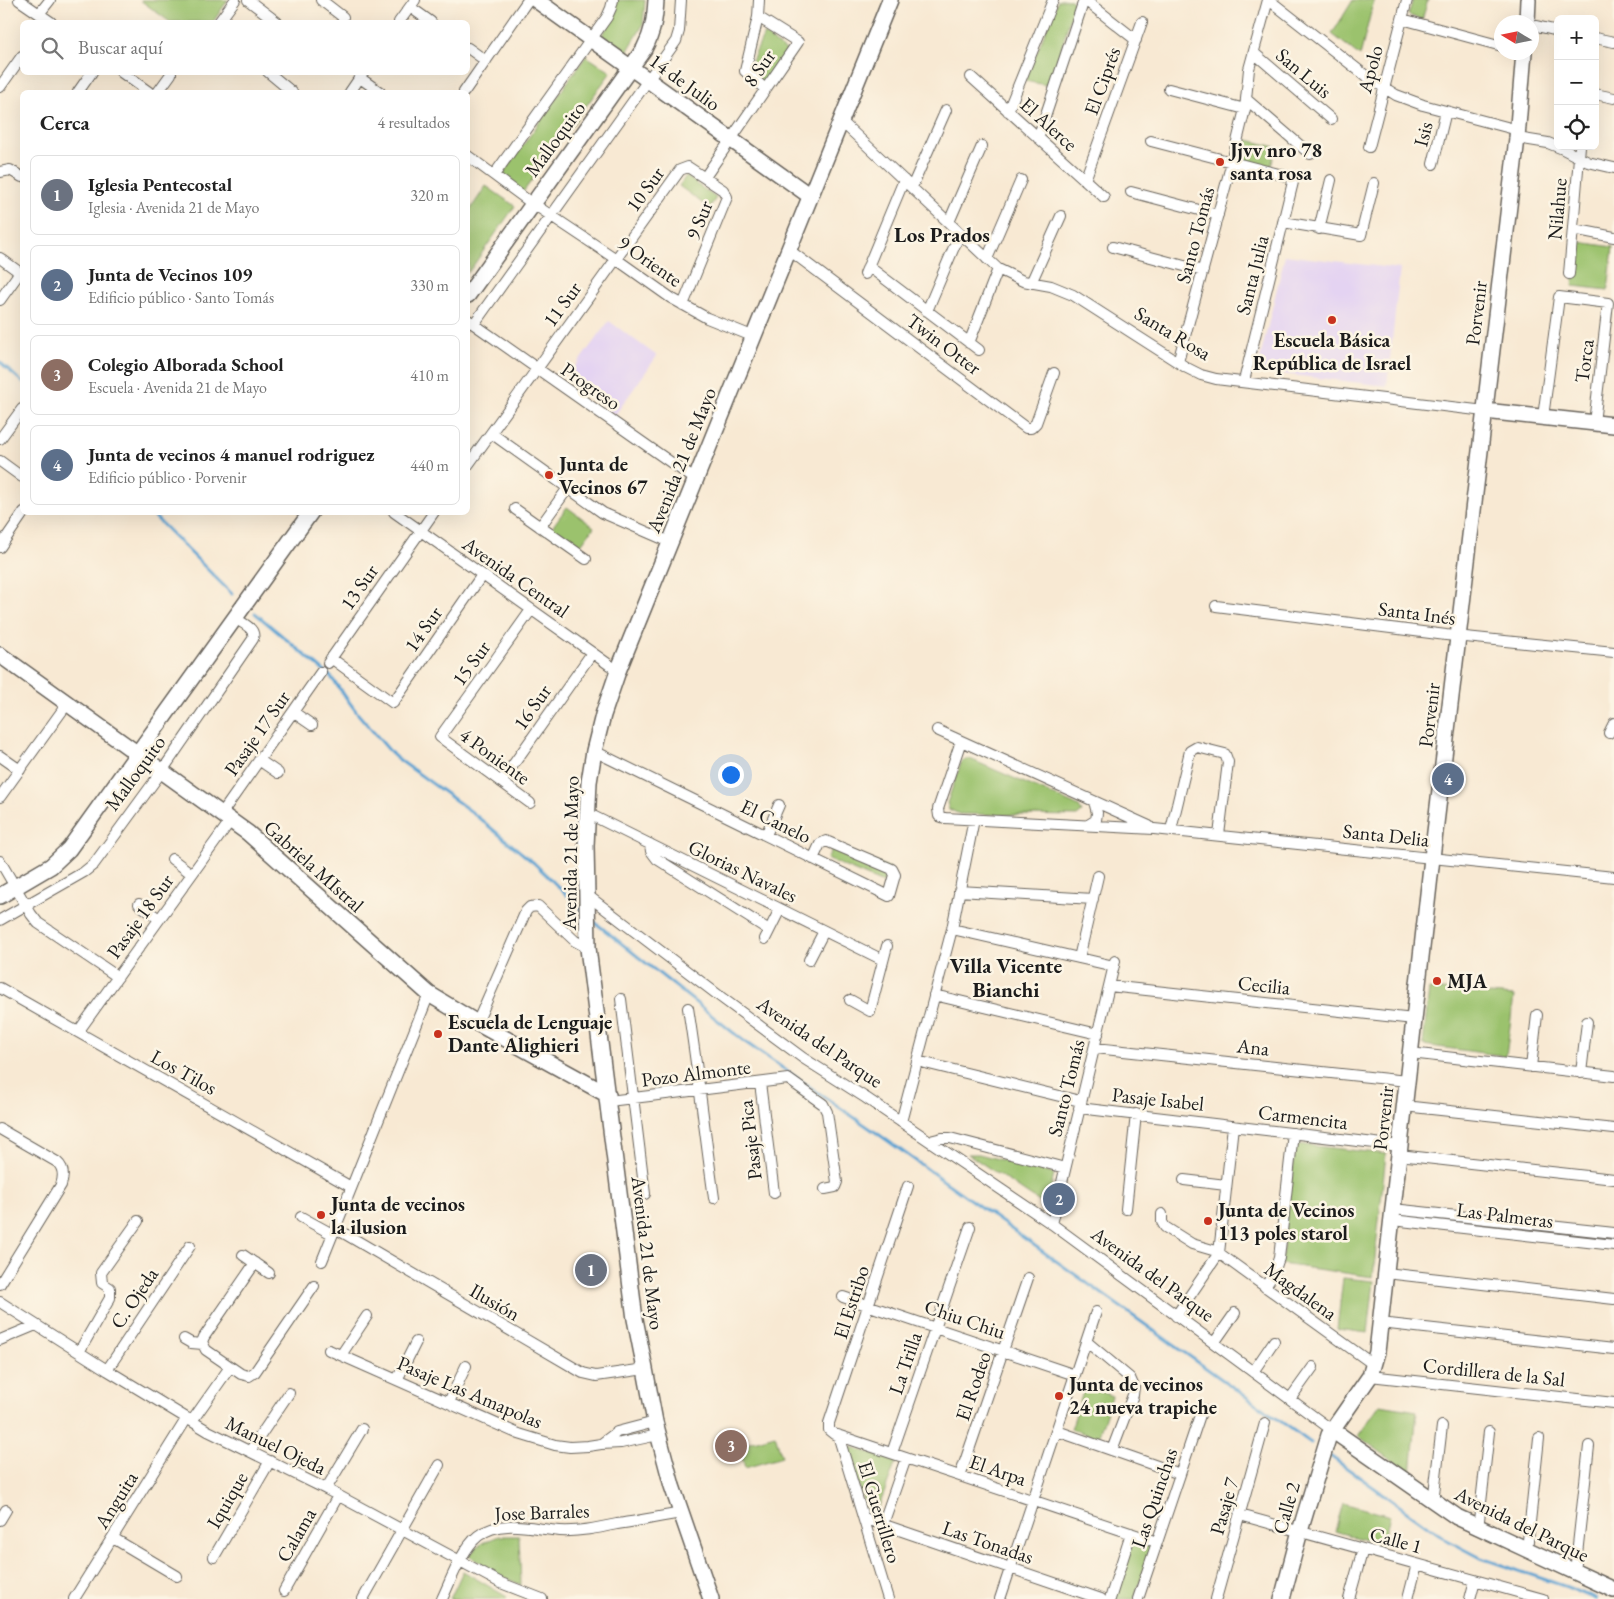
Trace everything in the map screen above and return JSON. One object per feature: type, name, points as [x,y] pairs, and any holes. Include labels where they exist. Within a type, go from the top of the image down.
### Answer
[{"type":"street","points":[[19,0],[46,20],[50,0]]},
{"type":"street","points":[[220,20],[235,0]]},
{"type":"street","points":[[248,0],[274,20]]},
{"type":"street","points":[[321,0],[343,17]]},
{"type":"street","points":[[465,90],[528,0]]},
{"type":"street","name":"14 de Julio","points":[[536,0],[810,196]]},
{"type":"street","name":"Malloquito","points":[[494,175],[610,13],[613,0]]},
{"type":"street","name":"Malloquito","points":[[470,292],[631,68],[652,35],[656,0]]},
{"type":"street","points":[[471,322],[552,215],[676,41],[679,34],[681,0]]},
{"type":"street","points":[[759,0],[758,18],[745,71],[765,89]]},
{"type":"street","name":"Avenida 21 de Mayo","points":[[711,1599],[681,1513],[657,1428],[635,1319],[588,948],[587,812],[594,751],[603,714],[618,671],[752,336],[890,0]]},
{"type":"street","points":[[1008,111],[1053,0]]},
{"type":"street","points":[[1038,138],[1085,0],[1136,40]]},
{"type":"street","points":[[1268,0],[1383,88],[1409,101],[1580,152],[1594,164],[1614,168]]},
{"type":"street","name":"Santo Tomás","points":[[1178,362],[1232,162],[1245,104],[1247,82],[1268,0]]},
{"type":"street","name":"Apolo","points":[[1369,147],[1407,0]]},
{"type":"street","points":[[1527,15],[1528,0]]},
{"type":"street","points":[[400,20],[412,4],[430,20]]},
{"type":"street","name":"8 Sur","points":[[705,177],[798,42],[758,18]]},
{"type":"street","points":[[1402,19],[1494,44]]},
{"type":"street","name":"El Ciprés","points":[[1085,180],[1142,22]]},
{"type":"street","points":[[1539,26],[1554,29]]},
{"type":"street","points":[[1599,39],[1614,42]]},
{"type":"street","points":[[470,49],[486,61]]},
{"type":"street","name":"San Luis","points":[[1254,53],[1331,119]]},
{"type":"street","points":[[0,87],[20,59]]},
{"type":"street","name":"Porvenir","points":[[1332,1430],[1372,1370],[1380,1323],[1432,858],[1518,134],[1523,60]]},
{"type":"street","points":[[79,90],[90,75]]},
{"type":"street","points":[[125,75],[146,90]]},
{"type":"street","points":[[159,90],[170,75]]},
{"type":"street","points":[[272,75],[290,90]]},
{"type":"street","points":[[351,90],[362,75],[378,90]]},
{"type":"street","name":"El Alerce","points":[[971,77],[1104,197]]},
{"type":"street","points":[[1169,89],[1245,104],[1310,154]]},
{"type":"street","points":[[1599,95],[1614,98]]},
{"type":"street","points":[[946,110],[867,270],[928,311],[979,350]]},
{"type":"street","name":"Isis","points":[[1433,164],[1446,111]]},
{"type":"street","name":"Santa Rosa","points":[[841,121],[998,268],[1016,278],[1031,283],[1051,286],[1073,295],[1178,362],[1209,378],[1614,425]]},
{"type":"street","points":[[1151,141],[1232,162]]},
{"type":"street","points":[[949,222],[982,146]]},
{"type":"street","name":"Nilahue","points":[[1568,274],[1580,152]]},
{"type":"street","name":"9 Oriente","points":[[470,157],[683,305],[708,318],[752,336]]},
{"type":"street","name":"Santa Julia","points":[[1232,162],[1294,178],[1244,381]]},
{"type":"street","name":"9 Sur","points":[[683,305],[726,197],[725,192],[705,177],[690,167],[685,167]]},
{"type":"street","name":"10 Sur","points":[[616,259],[680,170],[685,167]]},
{"type":"street","points":[[3,171],[13,171],[20,176]]},
{"type":"street","points":[[987,259],[1021,180]]},
{"type":"street","points":[[1319,229],[1331,180]]},
{"type":"street","points":[[1283,222],[1361,235],[1374,183]]},
{"type":"street","points":[[1131,192],[1218,215]]},
{"type":"street","points":[[1031,283],[1061,216]]},
{"type":"street","points":[[1573,229],[1614,237]]},
{"type":"street","points":[[928,311],[960,233]]},
{"type":"street","points":[[1113,247],[1203,271]]},
{"type":"street","name":"Twin Otter","points":[[788,250],[1026,428],[1031,428],[1036,423],[1054,373]]},
{"type":"street","points":[[0,258],[20,272]]},
{"type":"street","name":"11 Sur","points":[[470,462],[616,259]]},
{"type":"street","points":[[969,342],[998,268]]},
{"type":"street","points":[[0,300],[20,274]]},
{"type":"street","name":"Torca","points":[[1543,417],[1559,297],[1608,303],[1594,423]]},
{"type":"street","name":"Progreso","points":[[471,322],[696,480]]},
{"type":"street","points":[[0,439],[20,412]]},
{"type":"street","points":[[491,433],[603,513],[670,542]]},
{"type":"street","points":[[0,461],[20,476]]},
{"type":"street","points":[[540,527],[568,488]]},
{"type":"street","points":[[514,509],[586,559]]},
{"type":"street","points":[[0,547],[22,515]]},
{"type":"street","name":"Malloquito","points":[[0,896],[51,866],[69,849],[309,515]]},
{"type":"street","name":"Avenida Central","points":[[398,515],[618,671]]},
{"type":"street","name":"13 Sur","points":[[326,665],[432,515]]},
{"type":"street","name":"14 Sur","points":[[326,665],[393,703],[482,575]]},
{"type":"street","name":"Santa Inés","points":[[1216,606],[1458,636],[1614,652]]},
{"type":"street","name":"15 Sur","points":[[440,737],[531,610]]},
{"type":"street","name":"Malloquito","points":[[0,920],[90,868],[162,771],[253,639],[253,631],[235,618]]},
{"type":"street","name":"16 Sur","points":[[501,782],[592,653]]},
{"type":"street","name":"Gabriela MIstral","points":[[0,656],[226,817],[265,848],[429,994],[608,1098]]},
{"type":"street","name":"Pasaje 17 Sur","points":[[226,817],[259,760],[326,665]]},
{"type":"street","points":[[0,797],[67,704]]},
{"type":"street","points":[[293,712],[312,725]]},
{"type":"street","points":[[936,730],[1154,829]]},
{"type":"street","name":"4 Poniente","points":[[440,737],[530,803]]},
{"type":"street","name":"Santa Delia","points":[[961,741],[938,809],[939,816],[945,818],[1171,830],[1614,877]]},
{"type":"street","points":[[1171,830],[1190,751],[1197,747],[1225,754],[1228,762],[1219,835]]},
{"type":"street","name":"El Canelo","points":[[594,751],[889,896],[895,875],[892,869],[826,841],[820,844],[813,858]]},
{"type":"street","points":[[0,756],[20,770]]},
{"type":"street","points":[[259,760],[278,773]]},
{"type":"street","points":[[1088,825],[1096,820],[1097,812],[1094,801]]},
{"type":"street","points":[[766,835],[778,805]]},
{"type":"street","name":"Glorias Navales","points":[[587,812],[883,960]]},
{"type":"street","name":"Pasaje 18 Sur","points":[[78,1032],[192,874],[226,817]]},
{"type":"street","points":[[901,1122],[952,929],[974,819]]},
{"type":"street","points":[[650,844],[651,851],[657,859],[767,934],[780,909]]},
{"type":"street","points":[[172,859],[192,874]]},
{"type":"street","points":[[0,862],[34,919],[118,977]]},
{"type":"street","points":[[952,929],[1079,958],[1098,876]]},
{"type":"street","points":[[959,891],[1093,899]]},
{"type":"street","name":"Avenida del Parque","points":[[587,901],[803,1058],[1052,1224],[1252,1372],[1433,1502],[1457,1518],[1614,1590]]},
{"type":"street","points":[[139,904],[160,920]]},
{"type":"street","points":[[478,1023],[526,911],[530,907],[538,906],[576,941],[588,948]]},
{"type":"street","points":[[810,960],[824,931]]},
{"type":"street","points":[[850,1000],[870,1011],[887,946]]},
{"type":"street","name":"Santo Tomás","points":[[1052,1224],[1114,964],[1079,958]]},
{"type":"street","name":"Cecilia","points":[[1109,986],[1414,1019]]},
{"type":"street","name":"Los Tilos","points":[[0,988],[352,1187]]},
{"type":"street","points":[[322,1261],[429,994]]},
{"type":"street","points":[[934,995],[1098,1034]]},
{"type":"street","name":"Avenida 21 de Mayo","points":[[621,999],[645,1194]]},
{"type":"street","points":[[688,1008],[714,1198]]},
{"type":"street","points":[[1531,1067],[1537,1015]]},
{"type":"street","points":[[1581,1073],[1587,1022]]},
{"type":"street","name":"Ana","points":[[1095,1048],[1407,1081]]},
{"type":"street","points":[[1410,1053],[1614,1076]]},
{"type":"street","name":"Pasaje Isabel","points":[[917,1061],[1080,1104],[1136,1114],[1233,1126]]},
{"type":"street","name":"Pozo Almonte","points":[[608,1098],[634,1098],[788,1079],[795,1082],[823,1104],[827,1112],[838,1182],[835,1187],[825,1189]]},
{"type":"street","name":"Pasaje Pica","points":[[760,1083],[774,1193]]},
{"type":"street","points":[[1404,1106],[1614,1129]]},
{"type":"street","points":[[1126,1209],[1136,1114]]},
{"type":"street","points":[[1176,1316],[1219,1253],[1233,1126]]},
{"type":"street","name":"Carmencita","points":[[1233,1126],[1614,1179]]},
{"type":"street","points":[[0,1129],[56,1162],[61,1167],[63,1178],[61,1185],[0,1284]]},
{"type":"street","points":[[1265,1287],[1273,1275],[1279,1258],[1293,1133]]},
{"type":"street","points":[[930,1141],[950,1138],[1065,1168]]},
{"type":"street","points":[[1184,1180],[1226,1185]]},
{"type":"street","name":"El Estribo","points":[[834,1432],[829,1423],[908,1186]]},
{"type":"street","name":"Magdalena","points":[[1162,1214],[1162,1222],[1165,1227],[1186,1241],[1219,1253],[1372,1370]]},
{"type":"street","name":"Las Palmeras","points":[[1392,1214],[1614,1233]]},
{"type":"street","name":"Las Palmeras","points":[[1392,1214],[1614,1245]]},
{"type":"street","name":"Ilusión","points":[[300,1217],[334,1231],[583,1373],[596,1376],[645,1369]]},
{"type":"street","points":[[79,1352],[110,1298],[110,1288],[102,1283],[101,1273],[138,1221]]},
{"type":"street","name":"La Trilla","points":[[892,1453],[970,1227]]},
{"type":"street","points":[[1577,1241],[1578,1229]]},
{"type":"street","name":"C. Ojeda","points":[[107,1370],[190,1246]]},
{"type":"street","points":[[243,1255],[269,1273]]},
{"type":"street","points":[[255,1263],[204,1337],[203,1344],[206,1350],[245,1376],[255,1372],[314,1286]]},
{"type":"street","points":[[1386,1273],[1614,1299]]},
{"type":"street","name":"El Rodeo","points":[[960,1476],[1028,1278]]},
{"type":"street","name":"Chiu Chiu","points":[[843,1297],[1076,1375]]},
{"type":"street","name":"Manuel Ojeda","points":[[0,1302],[189,1420],[326,1489],[510,1587],[542,1599]]},
{"type":"street","points":[[1000,1599],[1096,1312]]},
{"type":"street","points":[[1214,1343],[1235,1313]]},
{"type":"street","points":[[341,1355],[367,1316]]},
{"type":"street","points":[[1380,1323],[1614,1349]]},
{"type":"street","points":[[0,1340],[36,1325]]},
{"type":"street","points":[[184,1339],[191,1343],[203,1344]]},
{"type":"street","points":[[1252,1372],[1274,1340]]},
{"type":"street","points":[[397,1380],[416,1342]]},
{"type":"street","points":[[1087,1342],[1130,1378],[1134,1387],[1133,1395],[1112,1450]]},
{"type":"street","name":"Pasaje Las Amapolas","points":[[330,1350],[539,1441],[570,1447],[601,1444],[617,1432],[657,1428]]},
{"type":"street","points":[[449,1402],[466,1366]]},
{"type":"street","name":"Anguita","points":[[74,1599],[189,1420],[230,1367]]},
{"type":"street","points":[[1290,1399],[1313,1367]]},
{"type":"street","name":"Cordillera de la Sal","points":[[1372,1370],[1614,1403]]},
{"type":"street","points":[[250,1451],[289,1393]]},
{"type":"street","name":"Las Quinchas","points":[[1138,1599],[1202,1409]]},
{"type":"street","name":"Pasaje 7","points":[[1216,1599],[1265,1422]]},
{"type":"street","points":[[1433,1502],[1442,1426]]},
{"type":"street","points":[[326,1489],[362,1428]]},
{"type":"street","name":"Calle 2","points":[[1282,1599],[1300,1531],[1332,1430]]},
{"type":"street","points":[[1057,1431],[1180,1474]]},
{"type":"street","name":"El Arpa","points":[[834,1432],[1157,1542]]},
{"type":"street","name":"El Guerrillero","points":[[834,1432],[864,1518],[888,1599]]},
{"type":"street","points":[[1478,1528],[1489,1432]]},
{"type":"street","points":[[1527,1550],[1539,1438]]},
{"type":"street","points":[[1575,1572],[1589,1446]]},
{"type":"street","points":[[883,1524],[906,1458]]},
{"type":"street","name":"Iquique","points":[[214,1557],[270,1461]]},
{"type":"street","points":[[363,1599],[439,1465]]},
{"type":"street","name":"Calama","points":[[284,1591],[338,1496]]},
{"type":"street","points":[[0,1520],[6,1510]]},
{"type":"street","name":"Jose Barrales","points":[[442,1599],[471,1543],[484,1532],[496,1528],[523,1527],[579,1531],[681,1513]]},
{"type":"street","name":"Calle 1","points":[[1240,1515],[1543,1599]]},
{"type":"street","name":"Las Tonadas","points":[[864,1518],[1101,1599]]},
{"type":"street","name":"Las Quinchas","points":[[1110,1599],[1131,1534]]},
{"type":"street","points":[[113,1538],[177,1576]]},
{"type":"street","points":[[1349,1599],[1363,1549]]},
{"type":"street","points":[[1408,1599],[1418,1564]]},
{"type":"street","points":[[1470,1599],[1475,1580]]},
{"type":"shaded area","name":"Escuela Básica República de Israel","points":[[1285,255],[1400,269],[1387,386],[1257,371]]},
{"type":"shaded area","points":[[609,321],[657,356],[615,415],[566,379]]},
{"type":"green space","points":[[140,0],[228,0],[214,20],[167,20]]},
{"type":"green space","points":[[615,0],[645,0],[643,25],[623,59],[598,42],[614,16]]},
{"type":"green space","points":[[1058,0],[1071,0],[1074,3],[1051,86],[1025,81]]},
{"type":"green space","points":[[1353,0],[1374,0],[1360,56],[1332,34]]},
{"type":"green space","points":[[1413,0],[1428,0],[1422,20],[1408,15]]},
{"type":"green space","points":[[764,34],[789,53],[767,86],[748,70]]},
{"type":"green space","points":[[586,56],[611,72],[521,195],[500,178]]},
{"type":"green space","points":[[1248,140],[1276,147],[1271,167],[1243,160]]},
{"type":"green space","points":[[686,176],[716,198],[709,208],[679,186]]},
{"type":"green space","points":[[486,186],[515,206],[470,270],[470,210]]},
{"type":"green space","points":[[1579,242],[1613,247],[1608,290],[1573,286]]},
{"type":"green space","points":[[567,507],[594,527],[577,550],[550,530]]},
{"type":"green space","points":[[965,759],[970,759],[1073,804],[1079,807],[1082,812],[1077,816],[959,814],[949,809],[947,803],[961,763]]},
{"type":"green space","points":[[834,845],[890,868],[883,883],[827,859]]},
{"type":"green space","points":[[1429,989],[1514,996],[1506,1056],[1423,1045]]},
{"type":"green space","points":[[1296,1144],[1386,1154],[1373,1277],[1281,1264]]},
{"type":"green space","points":[[968,1154],[979,1154],[1054,1174],[1047,1207]]},
{"type":"green space","points":[[1343,1278],[1374,1281],[1368,1333],[1337,1329]]},
{"type":"green space","points":[[1085,1386],[1112,1396],[1098,1438],[1071,1429]]},
{"type":"green space","points":[[1380,1405],[1417,1411],[1411,1474],[1358,1436]]},
{"type":"green space","points":[[775,1435],[782,1457],[745,1468],[739,1445]]},
{"type":"green space","points":[[846,1445],[896,1462],[876,1514],[866,1509]]},
{"type":"green space","points":[[1343,1503],[1390,1516],[1382,1545],[1335,1531]]},
{"type":"green space","points":[[499,1536],[519,1536],[521,1585],[495,1573],[469,1555],[482,1543]]},
{"type":"green space","points":[[1133,1539],[1153,1545],[1134,1599],[1113,1599]]},
{"type":"green space","points":[[463,1571],[507,1597],[506,1599],[450,1599]]},
{"type":"waterway","points":[[0,362],[20,380]]},
{"type":"waterway","points":[[153,515],[232,594]]},
{"type":"waterway","points":[[255,613],[331,677],[358,714],[394,756],[469,810],[534,863],[582,910]]},
{"type":"waterway","points":[[592,920],[745,1042],[881,1136],[1311,1443]]},
{"type":"waterway","points":[[1330,1456],[1447,1540],[1481,1558],[1567,1587],[1596,1599]]},
{"type":"place","name":"Jjvv nro 78 santa rosa","points":[[1220,162]]},
{"type":"place","name":"Escuela Básica República de Israel","points":[[1332,320]]},
{"type":"place","name":"Junta de Vecinos 67","points":[[549,475]]},
{"type":"place","name":"Junta de vecinos 4 manuel rodriguez","points":[[1448,779]]},
{"type":"place","name":"MJA","points":[[1437,981]]},
{"type":"place","name":"Escuela de Lenguaje Dante Alighieri","points":[[438,1034]]},
{"type":"place","name":"Junta de Vecinos 109","points":[[1059,1199]]},
{"type":"place","name":"Junta de vecinos la ilusion","points":[[321,1215]]},
{"type":"place","name":"Junta de Vecinos 113 poles starol","points":[[1208,1221]]},
{"type":"place","name":"Iglesia Pentecostal","points":[[591,1270]]},
{"type":"place","name":"Junta de vecinos 24 nueva trapiche","points":[[1059,1396]]},
{"type":"place","name":"Colegio Alborada School","points":[[731,1446]]},
{"type":"district","name":"Los Prados","points":[[942,235]]},
{"type":"district","name":"Villa Vicente Bianchi","points":[[1006,978]]}]
